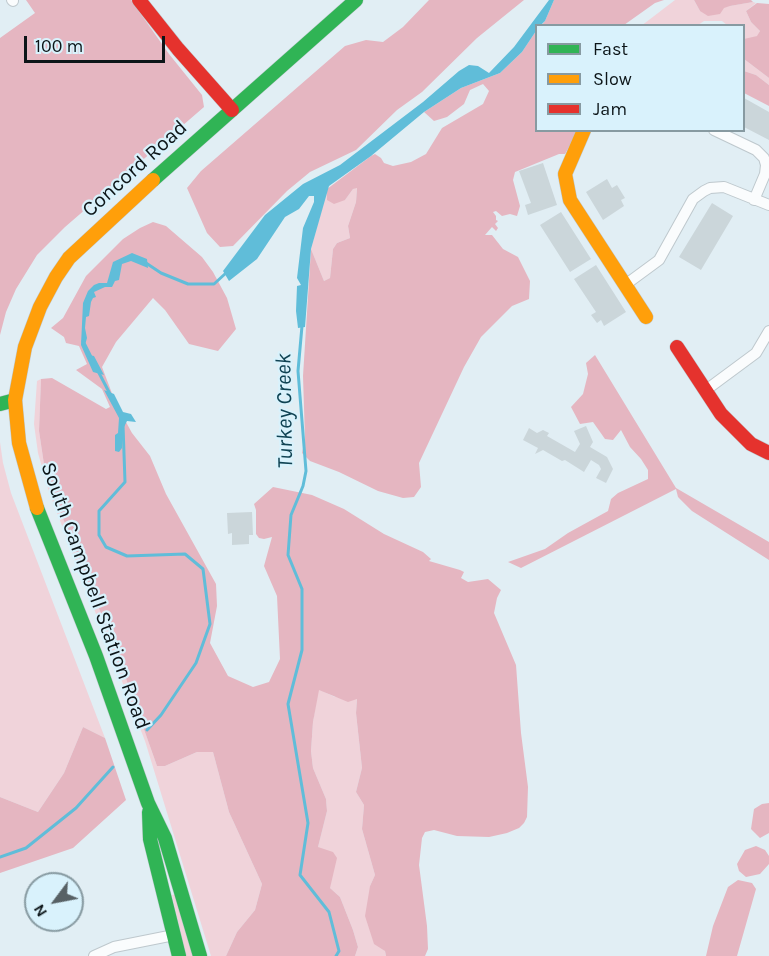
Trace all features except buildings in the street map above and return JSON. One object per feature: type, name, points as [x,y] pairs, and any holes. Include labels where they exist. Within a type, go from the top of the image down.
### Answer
[{"type":"main road","points":[[139,0],[162,31],[232,110]]},
{"type":"main road","name":"Concord Road","points":[[15,400],[25,347],[40,307],[69,258],[347,3]]},
{"type":"main road","points":[[583,132],[568,164],[565,180],[567,190],[574,207],[646,317]]},
{"type":"main road","points":[[677,346],[721,414],[751,444],[769,453]]},
{"type":"main road","points":[[0,404],[15,400]]},
{"type":"main road","name":"South Campbell Station Road","points":[[15,400],[19,443],[37,507],[96,656],[148,803],[165,838],[200,956]]},
{"type":"main road","name":"South Campbell Station Road","points":[[148,803],[150,839],[179,956]]},
{"type":"street","points":[[718,132],[756,150],[764,158],[765,174],[754,200]]},
{"type":"street","points":[[625,285],[659,260],[696,196],[710,188],[724,187],[769,205]]},
{"type":"street","points":[[706,390],[756,352],[769,331]]},
{"type":"street","points":[[94,956],[114,947],[174,935]]},
{"type":"shaded area","points":[[26,0],[131,0],[169,54],[202,95],[204,107],[65,227],[37,255],[16,289],[6,312],[0,335],[0,38],[35,13]]},
{"type":"shaded area","points":[[429,0],[524,0],[477,38],[422,92],[397,110],[356,150],[310,172],[287,191],[233,246],[220,247],[207,233],[187,188],[201,171],[345,46],[366,40],[383,42],[403,27]]},
{"type":"shaded area","points":[[554,0],[664,0],[655,3],[625,24],[543,24]]},
{"type":"shaded area","points":[[675,0],[694,0],[700,11],[753,2],[756,3],[746,11],[751,22],[760,31],[758,36],[745,40],[745,24],[704,21],[700,24],[644,24]]},
{"type":"shaded area","points":[[694,0],[751,0],[753,2],[730,6],[724,8],[720,14],[708,16],[700,11]]},
{"type":"shaded area","points":[[757,3],[769,4],[769,78],[745,60],[745,39],[757,36],[760,31],[751,22],[746,11]]},
{"type":"shaded area","points":[[535,32],[535,132],[577,132],[565,154],[559,154],[515,172],[513,180],[520,206],[517,216],[510,214],[502,216],[496,211],[493,212],[498,221],[495,224],[498,228],[496,231],[492,227],[485,235],[492,235],[503,249],[518,257],[530,281],[529,299],[512,306],[481,337],[464,367],[419,463],[421,487],[414,497],[403,498],[378,491],[310,461],[302,453],[305,439],[303,376],[311,249],[324,281],[330,278],[333,249],[337,243],[350,238],[348,226],[356,202],[357,188],[353,189],[345,200],[334,204],[327,200],[327,189],[375,154],[384,163],[393,166],[411,162],[426,154],[442,128],[483,104],[489,91],[483,84],[470,90],[464,104],[447,117],[434,121],[424,112],[461,88],[500,73],[522,52]]},
{"type":"shaded area","points":[[745,60],[769,78],[769,85],[756,75],[745,71]]},
{"type":"shaded area","points":[[745,71],[756,75],[769,85],[769,106],[745,94]]},
{"type":"shaded area","points":[[357,187],[356,202],[348,226],[350,238],[337,243],[333,249],[330,278],[324,281],[311,249],[327,189],[327,200],[345,200]]},
{"type":"shaded area","points":[[153,222],[166,226],[202,257],[227,298],[236,329],[218,351],[189,344],[165,310],[153,298],[116,342],[102,367],[116,404],[132,433],[150,456],[166,494],[216,584],[217,606],[210,643],[228,676],[253,687],[269,682],[280,659],[277,596],[264,566],[272,537],[264,539],[259,538],[256,534],[254,504],[273,487],[312,495],[344,509],[384,534],[423,552],[431,559],[429,561],[464,572],[461,578],[468,582],[488,579],[501,590],[494,613],[516,665],[528,787],[527,817],[519,828],[489,837],[457,836],[434,830],[425,832],[422,838],[419,865],[427,926],[428,949],[425,956],[386,956],[385,951],[374,944],[365,916],[370,886],[375,875],[362,829],[364,805],[356,792],[362,768],[356,713],[357,699],[348,702],[319,690],[311,751],[313,768],[326,799],[327,811],[318,847],[333,852],[337,858],[330,888],[340,897],[353,930],[358,947],[355,956],[226,956],[237,932],[255,910],[262,884],[229,812],[213,752],[197,752],[165,766],[157,766],[118,656],[54,496],[45,471],[39,431],[41,379],[52,378],[106,409],[110,407],[102,389],[76,370],[87,364],[79,346],[66,343],[64,337],[51,328],[63,318],[86,276],[123,239]]},
{"type":"shaded area","points":[[595,355],[676,488],[769,542],[769,560],[692,511],[678,497],[676,489],[521,568],[508,562],[545,549],[568,533],[608,511],[611,499],[618,493],[648,479],[648,470],[630,447],[621,430],[613,440],[605,439],[593,422],[580,424],[571,407],[583,394],[588,374],[586,363]]},
{"type":"shaded area","points":[[41,379],[39,431],[45,471],[118,656],[157,766],[165,766],[197,752],[213,752],[229,812],[262,884],[255,910],[237,932],[226,956],[211,956],[145,741],[49,492],[38,453],[34,424],[37,381]]},
{"type":"shaded area","points":[[0,442],[11,493],[105,738],[83,727],[64,773],[38,812],[0,797]]},
{"type":"shaded area","points":[[318,689],[335,697],[357,698],[356,713],[362,768],[356,792],[364,805],[362,829],[375,875],[370,886],[386,956],[355,956],[358,947],[353,930],[340,897],[330,888],[318,847],[327,811],[326,799],[313,768],[311,751]]},
{"type":"shaded area","points":[[83,727],[105,738],[126,800],[73,848],[0,873],[0,797],[38,812],[64,773]]},
{"type":"shaded area","points":[[769,803],[769,833],[760,838],[751,829],[754,809]]},
{"type":"shaded area","points":[[756,846],[765,850],[769,856],[769,864],[760,874],[746,877],[739,871],[737,864],[745,850]]},
{"type":"shaded area","points":[[738,880],[752,883],[756,889],[737,956],[706,956],[713,926],[728,887]]},
{"type":"shaded area","points":[[177,894],[194,956],[186,956],[172,895]]},
{"type":"water","points":[[549,0],[554,0],[545,21],[542,24],[535,24],[535,32],[522,52],[500,73],[461,88],[424,112],[371,156],[329,186],[311,249],[305,327],[298,328],[297,286],[301,285],[297,278],[303,228],[314,202],[314,196],[309,196],[299,209],[285,217],[257,259],[229,281],[223,271],[265,215],[303,184],[340,165],[423,102],[459,71],[469,65],[478,66],[489,73],[514,47]]},
{"type":"water","points":[[132,253],[147,259],[148,268],[131,261],[122,264],[119,280],[115,281],[112,287],[105,287],[94,292],[96,297],[91,302],[89,316],[86,317],[85,345],[89,355],[94,356],[104,375],[93,372],[81,345],[83,303],[88,291],[94,285],[107,283],[113,262]]},
{"type":"water","points":[[104,390],[114,394],[123,412],[131,414],[136,422],[127,421],[122,431],[122,448],[119,452],[115,451],[115,435],[118,433],[119,418]]},
{"type":"waterway","points":[[146,263],[161,273],[188,284],[214,284],[226,273]]},
{"type":"waterway","name":"Turkey Creek","points":[[302,326],[298,371],[306,471],[303,486],[291,515],[288,555],[302,589],[302,650],[288,704],[308,823],[300,875],[329,912],[339,951],[336,956]]},
{"type":"waterway","points":[[83,341],[91,357]]},
{"type":"waterway","points":[[98,371],[110,394]]},
{"type":"waterway","points":[[123,425],[125,482],[99,511],[99,535],[106,547],[127,556],[185,554],[203,569],[210,624],[196,663],[161,715],[147,730]]},
{"type":"waterway","points":[[0,857],[26,848],[76,808],[113,767]]},
{"type":"traffic: fast","points":[[153,180],[356,0]]},
{"type":"traffic: fast","points":[[0,404],[15,400]]},
{"type":"traffic: fast","points":[[37,508],[96,656],[148,803],[165,838],[200,956]]},
{"type":"traffic: fast","points":[[149,812],[150,839],[179,956]]},
{"type":"traffic: slow","points":[[583,132],[565,174],[570,200],[646,317]]},
{"type":"traffic: slow","points":[[37,508],[19,443],[15,400],[25,347],[40,307],[69,258],[153,180]]},
{"type":"traffic: jam","points":[[139,0],[178,49],[232,110]]},
{"type":"traffic: jam","points":[[677,347],[721,414],[751,444],[769,453]]}]
